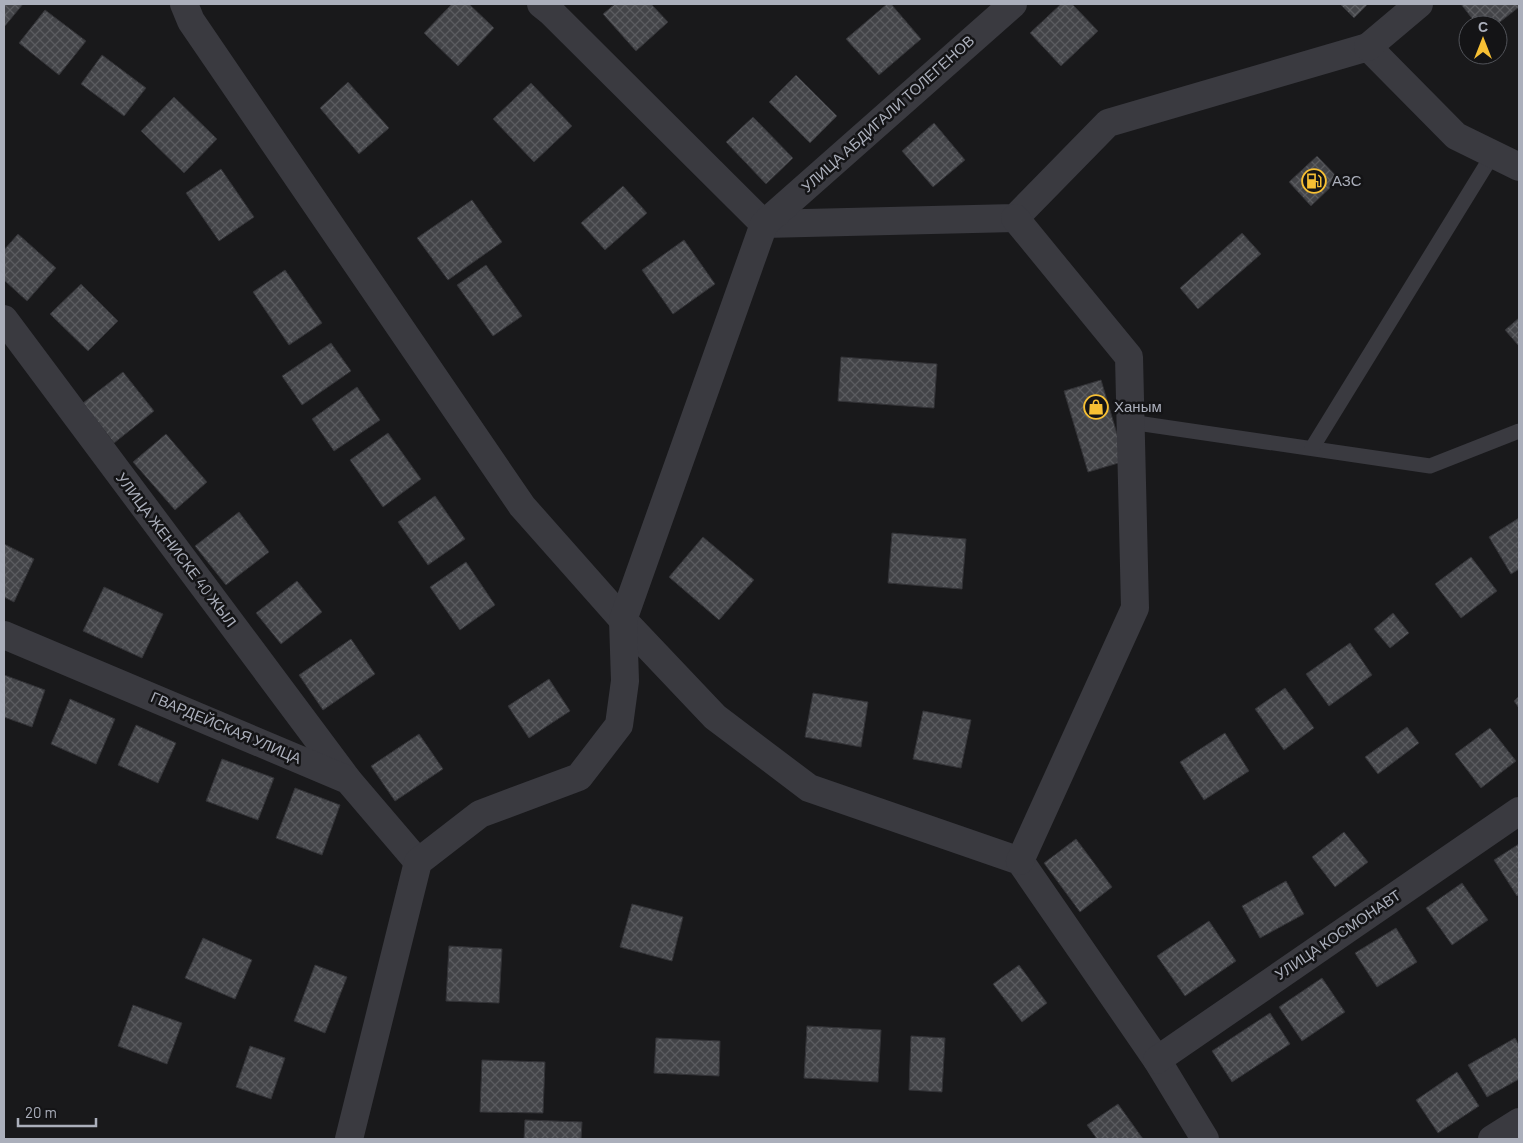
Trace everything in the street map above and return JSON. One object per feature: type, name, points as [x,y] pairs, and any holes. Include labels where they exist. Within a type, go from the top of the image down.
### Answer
[{"type":"street","points":[[184,4],[191,22],[522,506],[623,620],[715,717],[809,788],[1020,862],[1157,1060],[1205,1139]]},
{"type":"street","name":"УЛИЦА АБДИГАЛИ ТОЛЕГЕНОВ","points":[[764,224],[1013,4]]},
{"type":"street","points":[[551,7],[764,224],[1015,218],[1108,123],[1368,46],[1419,4]]},
{"type":"street","points":[[1368,46],[1456,136],[1519,167]]},
{"type":"street","points":[[1015,218],[1129,357],[1135,608],[1020,862]]},
{"type":"street","points":[[349,1139],[418,862],[480,814],[580,777],[619,725],[625,681],[623,620],[764,224]]},
{"type":"street","name":"УЛИЦА ЖЕНИСКЕ 40 ЖЫЛ","points":[[4,319],[348,780]]},
{"type":"street","name":"ГВАРДЕЙСКАЯ УЛИЦА","points":[[4,635],[348,780],[418,862]]},
{"type":"street","name":"УЛИЦА КОСМОНАВТ","points":[[1157,1060],[1519,811]]},
{"type":"street","points":[[1492,1139],[1519,1122]]},
{"type":"lane","points":[[1312,448],[1493,154]]},
{"type":"lane","points":[[1130,422],[1430,466],[1519,431]]},
{"type":"building","points":[[4,4],[23,4],[4,27]]},
{"type":"building","points":[[452,4],[469,4],[494,28],[458,66],[424,33]]},
{"type":"building","points":[[615,4],[651,4],[668,22],[636,51],[603,14]]},
{"type":"building","points":[[887,4],[891,4],[921,39],[879,75],[846,39]]},
{"type":"building","points":[[1061,4],[1072,4],[1098,31],[1061,66],[1030,33]]},
{"type":"building","points":[[1340,4],[1368,4],[1354,18]]},
{"type":"building","points":[[1461,4],[1519,4],[1519,7],[1508,16],[1469,15]]},
{"type":"building","points":[[45,10],[86,41],[59,75],[19,43]]},
{"type":"building","points":[[102,55],[146,88],[124,116],[81,84]]},
{"type":"building","points":[[796,75],[837,116],[810,143],[769,102]]},
{"type":"building","points":[[348,82],[389,128],[359,154],[320,108]]},
{"type":"building","points":[[531,83],[572,126],[534,162],[493,119]]},
{"type":"building","points":[[174,97],[217,139],[184,173],[141,131]]},
{"type":"building","points":[[753,117],[793,158],[766,184],[726,142]]},
{"type":"building","points":[[934,123],[965,160],[933,187],[902,151]]},
{"type":"building","name":"АЗС","points":[[1317,156],[1339,179],[1311,206],[1289,182]]},
{"type":"building","points":[[221,169],[254,217],[219,241],[186,193]]},
{"type":"building","points":[[623,186],[647,213],[605,250],[581,223]]},
{"type":"building","points":[[472,200],[502,242],[448,280],[417,238]]},
{"type":"building","points":[[1242,233],[1261,254],[1198,309],[1180,288]]},
{"type":"building","points":[[18,234],[56,268],[27,301],[4,280],[4,250]]},
{"type":"building","points":[[684,240],[715,284],[673,314],[642,270]]},
{"type":"building","points":[[486,265],[522,316],[493,336],[457,285]]},
{"type":"building","points":[[285,270],[322,323],[289,345],[253,292]]},
{"type":"building","points":[[81,284],[118,321],[88,351],[50,314]]},
{"type":"building","points":[[1519,318],[1519,346],[1505,330]]},
{"type":"building","points":[[331,343],[351,371],[302,405],[282,376]]},
{"type":"building","points":[[841,357],[937,364],[934,408],[838,401]]},
{"type":"building","points":[[123,372],[154,411],[114,443],[83,403]]},
{"type":"building","points":[[1101,380],[1125,461],[1088,472],[1064,391]]},
{"type":"building","points":[[357,387],[380,420],[334,451],[312,419]]},
{"type":"building","points":[[388,433],[421,479],[383,507],[350,460]]},
{"type":"building","points":[[166,434],[207,482],[175,510],[133,462]]},
{"type":"building","points":[[435,496],[465,539],[428,565],[398,522]]},
{"type":"building","points":[[239,512],[269,552],[226,585],[195,546]]},
{"type":"building","points":[[1519,518],[1519,569],[1511,574],[1489,537]]},
{"type":"building","points":[[892,533],[966,539],[962,589],[888,583]]},
{"type":"building","points":[[703,537],[754,580],[719,620],[669,577]]},
{"type":"building","points":[[4,544],[34,559],[14,602],[4,597]]},
{"type":"building","points":[[1471,557],[1497,591],[1461,618],[1435,584]]},
{"type":"building","points":[[466,562],[495,605],[460,630],[430,587]]},
{"type":"building","points":[[297,581],[322,612],[281,644],[256,613]]},
{"type":"building","points":[[104,587],[163,614],[142,658],[83,631]]},
{"type":"building","points":[[1393,613],[1409,633],[1390,648],[1374,629]]},
{"type":"building","points":[[351,639],[375,674],[323,710],[299,675]]},
{"type":"building","points":[[1350,643],[1372,675],[1329,706],[1306,674]]},
{"type":"building","points":[[4,675],[45,690],[32,727],[4,717]]},
{"type":"building","points":[[549,679],[570,711],[529,738],[508,706]]},
{"type":"building","points":[[1285,688],[1314,728],[1284,750],[1255,709]]},
{"type":"building","points":[[813,693],[868,702],[861,747],[805,737]]},
{"type":"building","points":[[1519,696],[1519,708],[1514,701]]},
{"type":"building","points":[[70,699],[115,719],[96,764],[51,744]]},
{"type":"building","points":[[923,711],[971,720],[961,768],[913,759]]},
{"type":"building","points":[[136,725],[176,743],[158,783],[118,765]]},
{"type":"building","points":[[1407,727],[1419,743],[1378,774],[1365,757]]},
{"type":"building","points":[[1490,728],[1516,761],[1481,788],[1455,754]]},
{"type":"building","points":[[1225,733],[1249,771],[1204,800],[1180,762]]},
{"type":"building","points":[[419,734],[443,769],[395,801],[371,766]]},
{"type":"building","points":[[222,759],[274,778],[258,820],[206,801]]},
{"type":"building","points":[[295,788],[340,805],[322,855],[276,838]]},
{"type":"building","points":[[1344,832],[1368,862],[1335,887],[1312,857]]},
{"type":"building","points":[[1076,839],[1112,887],[1080,912],[1044,863]]},
{"type":"building","points":[[1519,844],[1519,894],[1517,896],[1494,860]]},
{"type":"building","points":[[1286,881],[1304,914],[1260,938],[1242,906]]},
{"type":"building","points":[[1462,883],[1488,920],[1452,945],[1426,908]]},
{"type":"building","points":[[632,904],[683,917],[672,961],[620,947]]},
{"type":"building","points":[[1209,921],[1236,961],[1185,996],[1157,956]]},
{"type":"building","points":[[1396,928],[1417,962],[1377,987],[1355,953]]},
{"type":"building","points":[[203,938],[252,960],[235,999],[185,978]]},
{"type":"building","points":[[449,946],[502,949],[499,1003],[446,1001]]},
{"type":"building","points":[[315,965],[347,977],[325,1033],[294,1021]]},
{"type":"building","points":[[1019,965],[1047,1003],[1022,1022],[993,984]]},
{"type":"building","points":[[1322,978],[1345,1012],[1302,1041],[1279,1007]]},
{"type":"building","points":[[133,1005],[182,1023],[167,1064],[118,1046]]},
{"type":"building","points":[[1270,1013],[1290,1044],[1232,1082],[1212,1051]]},
{"type":"building","points":[[807,1026],[881,1030],[878,1082],[804,1078]]},
{"type":"building","points":[[911,1036],[945,1038],[942,1092],[909,1090]]},
{"type":"building","points":[[656,1038],[720,1041],[719,1076],[654,1073]]},
{"type":"building","points":[[1515,1038],[1519,1045],[1519,1079],[1487,1097],[1468,1065]]},
{"type":"building","points":[[250,1046],[285,1058],[271,1099],[236,1087]]},
{"type":"building","points":[[482,1060],[545,1062],[543,1113],[480,1112]]},
{"type":"building","points":[[1457,1072],[1479,1106],[1438,1133],[1416,1100]]},
{"type":"building","points":[[1118,1104],[1143,1139],[1097,1139],[1087,1125]]},
{"type":"building","points":[[525,1120],[582,1122],[581,1139],[524,1139]]},
{"type":"place","name":"АЗС","points":[[1314,181]]},
{"type":"place","name":"Ханым","points":[[1096,407]]}]
